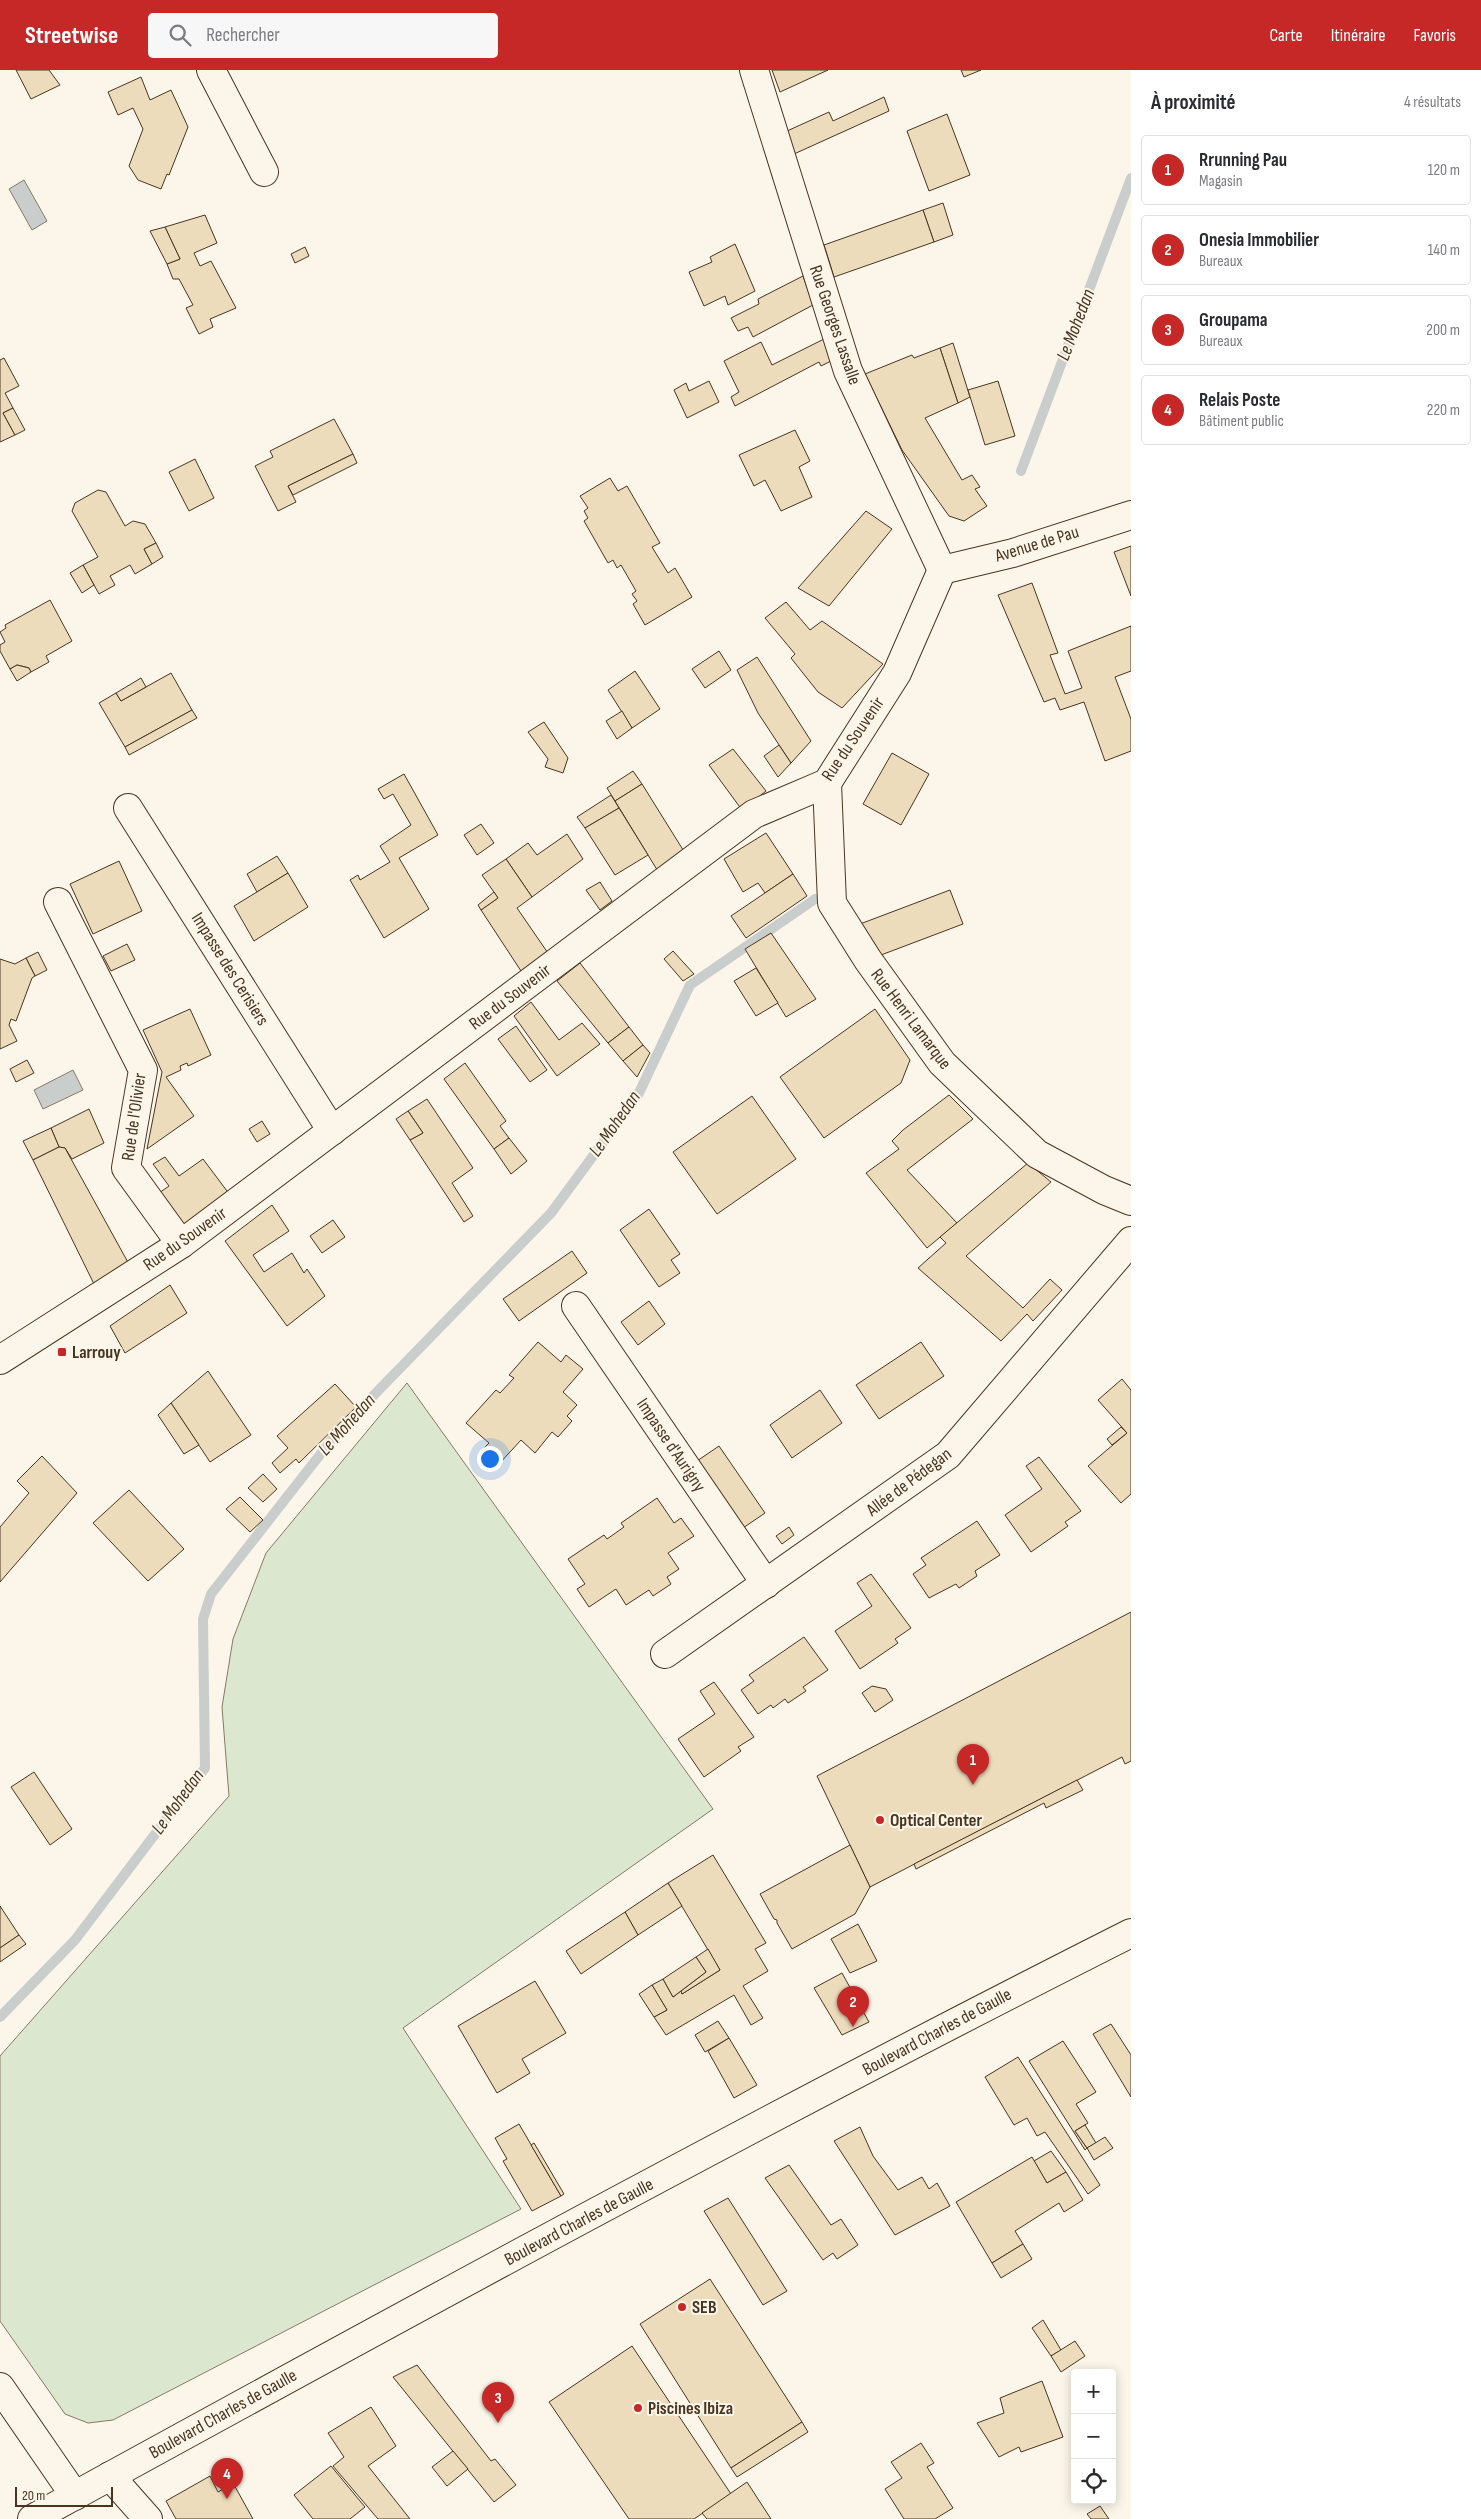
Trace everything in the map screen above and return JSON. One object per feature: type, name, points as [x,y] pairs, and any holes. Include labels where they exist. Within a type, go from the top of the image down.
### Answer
[{"type":"street","points":[[211,70],[264,172]]},
{"type":"street","name":"Rue Georges Lassalle","points":[[754,70],[848,371],[942,570]]},
{"type":"street","name":"Avenue de Pau","points":[[942,570],[1013,553],[1131,515]]},
{"type":"street","name":"Rue du Souvenir","points":[[0,1360],[181,1244],[754,814],[827,783],[897,673],[942,570]]},
{"type":"street","name":"Rue Henri Lamarque","points":[[827,783],[832,903],[868,960],[936,1055],[1037,1154],[1104,1190],[1131,1201]]},
{"type":"street","name":"Impasse des Cerisiers","points":[[128,808],[332,1131]]},
{"type":"street","name":"Rue de l'Olivier","points":[[58,902],[144,1070],[126,1168],[181,1244]]},
{"type":"street","name":"Allée de Pédegan","points":[[666,1654],[948,1455],[1131,1242]]},
{"type":"street","name":"Impasse d'Aurigny","points":[[576,1306],[766,1584]]},
{"type":"street","name":"Boulevard Charles de Gaulle","points":[[32,2519],[225,2412],[674,2171],[963,2018],[1131,1933]]},
{"type":"street","points":[[0,2387],[74,2496]]},
{"type":"street","points":[[110,2476],[148,2519]]},
{"type":"green space","points":[[407,1383],[713,1809],[403,2028],[521,2209],[113,2420],[88,2423],[65,2414],[0,2321],[0,2056],[229,1796],[222,1707],[233,1639],[266,1553]]},
{"type":"shaded area","points":[[24,180],[47,221],[32,230],[9,189]]},
{"type":"shaded area","points":[[73,1070],[83,1090],[43,1109],[34,1090]]},
{"type":"building","points":[[16,70],[49,70],[60,85],[31,99]]},
{"type":"building","points":[[772,70],[828,70],[780,92]]},
{"type":"building","points":[[961,70],[981,70],[964,77]]},
{"type":"building","points":[[141,77],[150,100],[171,90],[188,127],[169,175],[167,174],[161,189],[138,180],[129,166],[143,129],[133,108],[118,115],[108,92]]},
{"type":"building","points":[[884,97],[889,111],[794,154],[787,131],[829,112],[833,121]]},
{"type":"building","points":[[947,114],[970,175],[929,191],[907,131]]},
{"type":"building","points":[[943,203],[953,235],[934,242],[923,210]]},
{"type":"building","points":[[923,210],[934,242],[834,277],[824,245]]},
{"type":"building","points":[[205,215],[217,243],[194,253],[200,266],[211,261],[236,308],[210,319],[213,327],[199,334],[186,308],[193,305],[179,279],[173,279],[167,264],[180,259],[165,227]]},
{"type":"building","points":[[165,227],[180,259],[167,264],[150,231]]},
{"type":"building","points":[[735,244],[755,291],[728,305],[725,296],[704,306],[689,272],[712,262],[710,257]]},
{"type":"building","points":[[305,247],[309,256],[295,263],[291,254]]},
{"type":"building","points":[[803,276],[813,305],[753,337],[748,327],[738,331],[731,318],[759,304],[758,299]]},
{"type":"building","points":[[824,339],[831,361],[821,366],[819,362],[735,406],[731,397],[739,392],[724,361],[761,342],[772,365]]},
{"type":"building","points":[[953,343],[970,397],[958,403],[940,348]]},
{"type":"building","points":[[940,348],[958,403],[925,418],[962,480],[972,475],[980,487],[975,489],[987,506],[964,521],[949,516],[902,450],[865,374],[912,355],[914,358]]},
{"type":"building","points":[[4,358],[19,386],[5,393],[13,408],[3,413],[15,435],[0,442],[0,360]]},
{"type":"building","points":[[709,381],[719,402],[687,418],[674,390],[686,383],[689,391]]},
{"type":"building","points":[[998,381],[1015,436],[985,445],[968,390]]},
{"type":"building","points":[[13,408],[25,430],[15,435],[3,413]]},
{"type":"building","points":[[334,419],[353,454],[288,486],[296,502],[278,511],[255,466],[273,457],[270,451]]},
{"type":"building","points":[[795,430],[810,461],[799,467],[812,497],[781,511],[765,480],[754,486],[739,455]]},
{"type":"building","points":[[353,454],[357,463],[293,495],[288,486]]},
{"type":"building","points":[[195,459],[214,498],[189,511],[169,472]]},
{"type":"building","points":[[610,478],[618,491],[627,486],[660,543],[652,547],[668,573],[675,568],[692,597],[645,625],[633,604],[637,601],[632,594],[636,591],[621,565],[617,568],[613,560],[608,563],[584,521],[588,518],[584,511],[588,508],[580,496]]},
{"type":"building","points":[[98,490],[106,492],[125,526],[133,521],[145,524],[156,543],[144,549],[152,564],[135,574],[130,565],[110,576],[115,585],[99,594],[83,565],[98,557],[72,511],[75,503]]},
{"type":"building","points":[[866,511],[892,529],[829,606],[798,588]]},
{"type":"building","points":[[156,543],[163,557],[152,564],[144,549]]},
{"type":"building","points":[[1131,546],[1131,596],[1114,552]]},
{"type":"building","points":[[83,565],[94,585],[82,593],[70,573]]},
{"type":"building","points":[[1032,583],[1058,653],[1050,655],[1065,694],[1082,688],[1068,651],[1131,626],[1131,671],[1115,677],[1131,719],[1131,751],[1105,761],[1084,702],[1060,710],[1055,698],[1044,702],[998,595]]},
{"type":"building","points":[[50,600],[72,641],[46,656],[49,662],[31,672],[29,668],[17,665],[10,669],[0,651],[0,645],[5,642],[0,632],[6,628],[5,625]]},
{"type":"building","points":[[786,602],[810,630],[822,621],[883,664],[842,708],[818,692],[791,658],[795,654],[765,618]]},
{"type":"building","points":[[719,651],[731,670],[705,688],[692,669]]},
{"type":"building","points":[[757,657],[811,741],[791,763],[758,713],[737,670]]},
{"type":"building","points":[[17,665],[29,668],[31,672],[17,681],[10,669]]},
{"type":"building","points":[[635,671],[660,709],[632,728],[608,690]]},
{"type":"building","points":[[171,673],[192,710],[125,747],[99,703],[116,693],[121,701]]},
{"type":"building","points":[[141,678],[146,687],[121,701],[116,693]]},
{"type":"building","points":[[192,710],[197,718],[129,755],[125,747]]},
{"type":"building","points":[[622,711],[632,728],[617,739],[606,721]]},
{"type":"building","points":[[544,722],[568,758],[563,773],[545,767],[548,759],[528,732]]},
{"type":"building","points":[[779,745],[791,763],[778,777],[764,756]]},
{"type":"building","points":[[733,749],[766,791],[742,810],[709,765]]},
{"type":"building","points":[[892,753],[929,774],[901,825],[863,804]]},
{"type":"building","points":[[633,771],[642,784],[615,801],[607,788]]},
{"type":"building","points":[[404,774],[438,835],[399,858],[429,909],[384,938],[350,880],[358,875],[360,880],[390,862],[380,846],[411,825],[393,794],[384,799],[378,789]]},
{"type":"building","points":[[642,784],[685,853],[659,873],[615,801]]},
{"type":"building","points":[[611,795],[619,808],[585,828],[577,817]]},
{"type":"building","points":[[619,808],[648,855],[615,875],[585,828]]},
{"type":"building","points":[[481,824],[494,843],[477,855],[464,835]]},
{"type":"building","points":[[766,833],[793,874],[765,893],[758,883],[743,892],[724,859]]},
{"type":"building","points":[[567,834],[583,859],[532,897],[506,859],[528,843],[537,855]]},
{"type":"building","points":[[277,856],[288,873],[257,892],[247,874]]},
{"type":"building","points":[[506,859],[532,897],[517,908],[550,956],[523,974],[481,910],[498,898],[482,875]]},
{"type":"building","points":[[119,861],[142,911],[93,934],[70,884]]},
{"type":"building","points":[[288,873],[308,907],[254,941],[234,906]]},
{"type":"building","points":[[793,874],[807,896],[746,938],[731,916]]},
{"type":"building","points":[[600,882],[612,901],[600,910],[586,890]]},
{"type":"building","points":[[950,890],[963,924],[881,955],[860,924]]},
{"type":"building","points":[[494,892],[498,898],[481,910],[478,905]]},
{"type":"building","points":[[771,933],[816,999],[786,1017],[745,949]]},
{"type":"building","points":[[127,944],[135,960],[111,971],[103,956]]},
{"type":"building","points":[[673,951],[694,974],[683,981],[664,959]]},
{"type":"building","points":[[38,952],[47,970],[35,976],[26,958]]},
{"type":"building","points":[[26,958],[35,976],[32,978],[16,1021],[11,1019],[9,1025],[17,1041],[0,1049],[0,959],[15,964]]},
{"type":"building","points":[[580,963],[629,1027],[608,1043],[557,981]]},
{"type":"building","points":[[756,968],[778,1003],[756,1016],[734,981]]},
{"type":"building","points":[[531,1002],[559,1040],[582,1023],[600,1044],[557,1076],[514,1016]]},
{"type":"building","points":[[190,1009],[211,1055],[188,1066],[187,1063],[180,1066],[181,1070],[166,1077],[194,1116],[147,1149],[162,1072],[143,1030]]},
{"type":"building","points":[[875,1009],[910,1060],[901,1083],[824,1138],[780,1077]]},
{"type":"building","points":[[516,1026],[547,1070],[530,1082],[498,1039]]},
{"type":"building","points":[[629,1027],[643,1045],[623,1061],[608,1043]]},
{"type":"building","points":[[643,1045],[650,1053],[637,1077],[623,1061]]},
{"type":"building","points":[[27,1060],[34,1073],[16,1082],[10,1069]]},
{"type":"building","points":[[465,1063],[506,1121],[500,1126],[509,1138],[494,1149],[444,1079]]},
{"type":"building","points":[[949,1095],[973,1119],[907,1170],[957,1223],[927,1248],[866,1173],[899,1149],[892,1141],[903,1130]]},
{"type":"building","points":[[752,1096],[796,1159],[717,1214],[673,1152]]},
{"type":"building","points":[[427,1099],[473,1168],[452,1183],[473,1216],[464,1222],[410,1140],[423,1133],[408,1111]]},
{"type":"building","points":[[89,1109],[104,1143],[72,1159],[65,1148],[59,1147],[51,1128]]},
{"type":"building","points":[[408,1111],[423,1133],[410,1140],[396,1119]]},
{"type":"building","points":[[262,1121],[270,1134],[257,1142],[249,1129]]},
{"type":"building","points":[[51,1128],[59,1147],[33,1160],[23,1141]]},
{"type":"building","points":[[509,1138],[527,1161],[511,1174],[494,1149]]},
{"type":"building","points":[[59,1147],[65,1148],[130,1266],[94,1284],[33,1160]]},
{"type":"building","points":[[165,1157],[179,1176],[203,1159],[230,1195],[184,1229],[159,1193],[169,1186],[153,1164]]},
{"type":"building","points":[[1028,1163],[1051,1182],[966,1256],[1023,1308],[1050,1279],[1062,1290],[1033,1321],[1027,1314],[1001,1341],[918,1268],[946,1243],[940,1237]]},
{"type":"building","points":[[272,1205],[289,1231],[253,1255],[264,1272],[292,1253],[304,1273],[307,1269],[325,1296],[287,1326],[225,1241]]},
{"type":"building","points":[[649,1209],[680,1254],[671,1260],[680,1273],[659,1287],[620,1230]]},
{"type":"building","points":[[333,1220],[345,1237],[322,1253],[310,1236]]},
{"type":"building","points":[[572,1251],[587,1273],[519,1321],[503,1299]]},
{"type":"building","points":[[170,1285],[187,1313],[125,1353],[110,1326]]},
{"type":"building","points":[[649,1301],[665,1324],[638,1345],[621,1322]]},
{"type":"building","points":[[538,1342],[561,1362],[566,1355],[583,1369],[563,1392],[577,1405],[567,1416],[572,1421],[558,1437],[552,1432],[535,1453],[521,1440],[499,1464],[483,1449],[489,1443],[466,1423],[496,1390],[500,1393],[514,1378],[509,1375]]},
{"type":"building","points":[[921,1342],[944,1376],[879,1419],[856,1385]]},
{"type":"building","points":[[208,1371],[251,1435],[210,1462],[171,1403]]},
{"type":"building","points":[[1122,1379],[1131,1390],[1131,1494],[1121,1503],[1088,1466],[1127,1433],[1098,1400]]},
{"type":"building","points":[[335,1384],[356,1407],[299,1463],[296,1459],[280,1473],[272,1463],[288,1448],[277,1436]]},
{"type":"building","points":[[820,1390],[842,1423],[792,1458],[770,1425]]},
{"type":"building","points":[[171,1403],[199,1445],[184,1454],[158,1415]]},
{"type":"building","points":[[1121,1427],[1127,1433],[1112,1445],[1107,1439]]},
{"type":"building","points":[[719,1446],[765,1513],[743,1528],[697,1461]]},
{"type":"building","points":[[42,1456],[77,1493],[0,1582],[0,1527],[29,1493],[17,1481]]},
{"type":"building","points":[[1039,1457],[1081,1511],[1065,1522],[1068,1526],[1031,1552],[1005,1515],[1042,1489],[1026,1466]]},
{"type":"building","points":[[263,1474],[277,1489],[263,1502],[248,1488]]},
{"type":"building","points":[[129,1490],[184,1549],[148,1581],[93,1523]]},
{"type":"building","points":[[240,1497],[263,1520],[250,1532],[226,1509]]},
{"type":"building","points":[[657,1498],[674,1523],[681,1518],[694,1536],[668,1553],[679,1569],[667,1577],[671,1584],[653,1596],[649,1590],[626,1605],[616,1589],[589,1607],[577,1589],[585,1584],[568,1559],[604,1535],[607,1539],[624,1527],[621,1523]]},
{"type":"building","points":[[977,1521],[1000,1555],[975,1571],[977,1576],[959,1588],[956,1584],[929,1598],[913,1574],[926,1565],[921,1558]]},
{"type":"building","points":[[789,1527],[794,1535],[782,1544],[776,1536]]},
{"type":"building","points":[[871,1574],[911,1628],[895,1639],[898,1643],[860,1669],[835,1631],[872,1606],[857,1583]]},
{"type":"building","points":[[1131,1612],[1131,1761],[1125,1764],[1122,1757],[870,1887],[817,1776]]},
{"type":"building","points":[[804,1637],[828,1670],[803,1687],[806,1691],[788,1703],[785,1699],[773,1708],[771,1705],[758,1714],[741,1690],[754,1681],[749,1675]]},
{"type":"building","points":[[714,1682],[754,1737],[738,1747],[741,1751],[704,1777],[678,1739],[715,1714],[700,1691]]},
{"type":"building","points":[[872,1686],[886,1689],[893,1700],[875,1712],[862,1693]]},
{"type":"building","points":[[34,1772],[72,1829],[50,1845],[11,1787]]},
{"type":"building","points":[[1077,1780],[1083,1790],[1046,1808],[1044,1803],[916,1869],[914,1864]]},
{"type":"building","points":[[850,1845],[870,1887],[855,1914],[792,1949],[777,1920],[774,1919],[760,1894]]},
{"type":"building","points":[[713,1855],[766,1943],[755,1949],[768,1971],[743,1986],[763,2018],[751,2025],[734,1995],[666,2035],[654,2017],[667,2010],[652,1985],[663,1979],[673,1997],[681,1991],[682,1994],[720,1970],[668,1883]]},
{"type":"building","points":[[668,1883],[682,1906],[638,1935],[625,1912]]},
{"type":"building","points":[[0,1906],[19,1935],[0,1948]]},
{"type":"building","points":[[625,1912],[638,1935],[581,1974],[566,1951]]},
{"type":"building","points":[[858,1924],[877,1961],[850,1973],[831,1939]]},
{"type":"building","points":[[19,1935],[26,1944],[0,1962],[0,1948]]},
{"type":"building","points":[[708,1949],[720,1970],[682,1994],[681,1991],[706,1972],[696,1957]]},
{"type":"building","points":[[696,1957],[706,1972],[673,1997],[663,1979]]},
{"type":"building","points":[[842,1973],[869,2022],[842,2035],[814,1988]]},
{"type":"building","points":[[535,1981],[566,2033],[522,2059],[530,2073],[497,2093],[458,2026]]},
{"type":"building","points":[[652,1985],[667,2010],[654,2017],[639,1994]]},
{"type":"building","points":[[718,2021],[729,2038],[705,2052],[695,2035]]},
{"type":"building","points":[[1111,2024],[1131,2055],[1131,2097],[1093,2034]]},
{"type":"building","points":[[729,2038],[757,2085],[734,2098],[708,2051]]},
{"type":"building","points":[[1063,2041],[1096,2092],[1076,2104],[1088,2123],[1075,2131],[1087,2148],[1085,2150],[1029,2061]]},
{"type":"building","points":[[1018,2057],[1100,2185],[1088,2194],[1045,2132],[1037,2136],[1027,2118],[1014,2125],[985,2077]]},
{"type":"building","points":[[519,2124],[561,2196],[532,2211],[503,2161],[507,2159],[495,2138]]},
{"type":"building","points":[[1085,2125],[1096,2143],[1087,2148],[1075,2131]]},
{"type":"building","points":[[860,2127],[873,2156],[898,2190],[922,2177],[929,2189],[937,2183],[950,2206],[895,2235],[834,2141]]},
{"type":"building","points":[[1105,2137],[1113,2148],[1094,2160],[1087,2148]]},
{"type":"building","points":[[534,2143],[564,2194],[561,2196],[531,2145]]},
{"type":"building","points":[[1051,2151],[1066,2172],[1047,2183],[1034,2161]]},
{"type":"building","points":[[1032,2157],[1047,2183],[1066,2172],[1083,2200],[1064,2212],[1059,2203],[1015,2231],[1023,2244],[992,2263],[956,2202]]},
{"type":"building","points":[[789,2165],[831,2225],[841,2219],[858,2245],[837,2259],[833,2253],[823,2260],[765,2178]]},
{"type":"building","points":[[728,2198],[787,2291],[763,2305],[704,2211]]},
{"type":"building","points":[[1023,2244],[1032,2259],[1001,2278],[992,2263]]},
{"type":"building","points":[[710,2279],[802,2422],[731,2468],[640,2324]]},
{"type":"building","points":[[1043,2320],[1061,2350],[1051,2356],[1032,2328]]},
{"type":"building","points":[[1075,2341],[1085,2356],[1061,2372],[1051,2356]]},
{"type":"building","points":[[632,2346],[731,2494],[694,2519],[629,2519],[549,2402]]},
{"type":"building","points":[[417,2365],[491,2461],[495,2459],[516,2485],[494,2502],[393,2377]]},
{"type":"building","points":[[1042,2381],[1063,2437],[1021,2452],[1019,2447],[999,2457],[977,2423],[1004,2413],[1000,2398]]},
{"type":"building","points":[[371,2407],[396,2446],[368,2466],[410,2519],[378,2519],[333,2466],[344,2457],[328,2433]]},
{"type":"building","points":[[802,2422],[808,2432],[737,2477],[731,2468]]},
{"type":"building","points":[[921,2443],[934,2463],[927,2467],[953,2508],[935,2519],[904,2519],[885,2489],[902,2478],[891,2462]]},
{"type":"building","points":[[453,2451],[468,2469],[447,2486],[432,2467]]},
{"type":"building","points":[[331,2466],[365,2507],[350,2519],[313,2519],[294,2495]]},
{"type":"building","points":[[210,2476],[218,2492],[233,2483],[253,2519],[176,2519],[166,2501]]},
{"type":"building","points":[[747,2482],[771,2519],[707,2519],[702,2513]]},
{"type":"building","points":[[1100,2506],[1109,2519],[1091,2519],[1087,2514]]},
{"type":"waterway","name":"Le Mohedan","points":[[1021,471],[1131,178]]},
{"type":"waterway","name":"Le Mohedan","points":[[0,2017],[75,1940],[205,1768],[203,1619],[211,1594],[337,1433],[551,1213],[638,1095],[690,985],[815,899]]},
{"type":"place","name":"Larrouy","points":[[62,1352]]},
{"type":"place","name":"Rrunning Pau","points":[[973,1785]]},
{"type":"place","name":"Optical Center","points":[[880,1820]]},
{"type":"place","name":"Onesia Immobilier","points":[[853,2027]]},
{"type":"place","name":"SEB","points":[[682,2307]]},
{"type":"place","name":"Piscines Ibiza","points":[[638,2408]]},
{"type":"place","name":"Groupama","points":[[498,2423]]},
{"type":"place","name":"Relais Poste","points":[[227,2499]]}]
